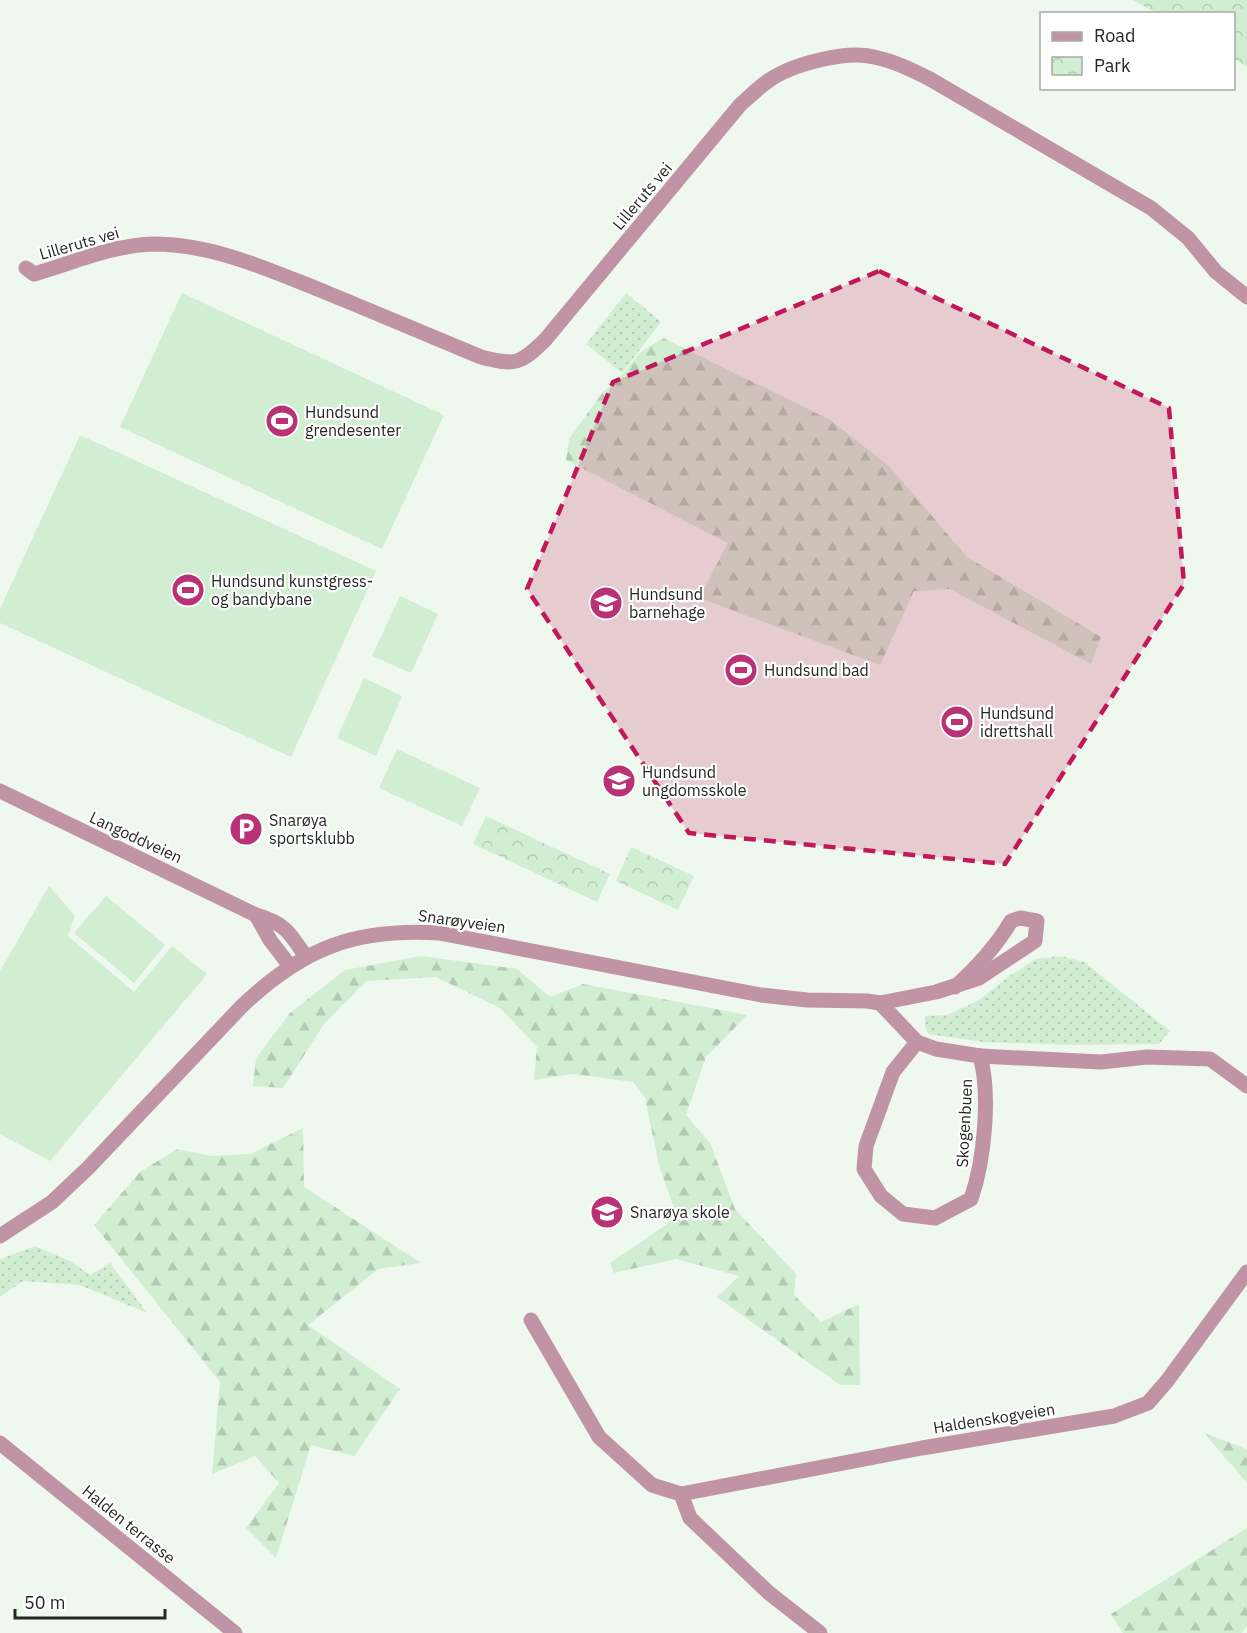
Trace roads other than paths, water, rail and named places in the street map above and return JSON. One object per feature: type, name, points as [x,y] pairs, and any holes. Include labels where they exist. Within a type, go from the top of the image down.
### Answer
[{"type":"street","name":"Lilleruts vei","points":[[26,268],[34,274],[79,259],[152,244],[191,246],[231,256],[293,279],[481,357],[506,363],[526,359],[545,340],[740,105],[769,80],[801,64],[838,57],[872,56],[903,65],[930,79],[1151,208],[1188,238],[1216,272],[1247,297]]},
{"type":"street","name":"Langoddveien","points":[[0,791],[256,915],[275,921],[286,928],[306,957]]},
{"type":"street","points":[[256,915],[270,940],[290,966]]},
{"type":"street","name":"Snarøyveien","points":[[0,1236],[30,1218],[67,1188],[242,1006],[266,984],[306,957],[352,938],[406,931],[439,933],[761,995],[807,1000],[880,1003],[955,987],[1035,941],[1037,921],[1020,918],[1011,921],[976,974]]},
{"type":"street","points":[[880,1003],[916,1042]]},
{"type":"street","name":"Skogenbuen","points":[[916,1042],[936,1049],[980,1056],[984,1071],[984,1122],[979,1175],[971,1199],[936,1218],[903,1214],[881,1196],[864,1169],[866,1146],[893,1072],[916,1042]]},
{"type":"street","points":[[980,1056],[1101,1062],[1147,1057],[1210,1059],[1247,1086]]},
{"type":"street","name":"Haldenskogveien","points":[[531,1320],[599,1437],[652,1485],[681,1494],[922,1448],[1114,1416],[1148,1403],[1167,1381],[1247,1272]]},
{"type":"street","name":"Halden terrasse","points":[[0,1443],[235,1633]]},
{"type":"street","points":[[681,1494],[690,1518],[769,1593],[820,1633]]},
{"type":"place","name":"Hundsund grendesenter","points":[[282,421]]},
{"type":"place","name":"Hundsund kunstgress- og bandybane","points":[[188,590]]},
{"type":"place","name":"Hundsund barnehage","points":[[606,603]]},
{"type":"place","name":"Hundsund bad","points":[[741,670]]},
{"type":"place","name":"Hundsund idrettshall","points":[[957,722]]},
{"type":"place","name":"Hundsund ungdomsskole","points":[[619,781]]},
{"type":"place","name":"Snarøya sportsklubb","points":[[246,829]]},
{"type":"place","name":"Snarøya skole","points":[[607,1212]]}]
